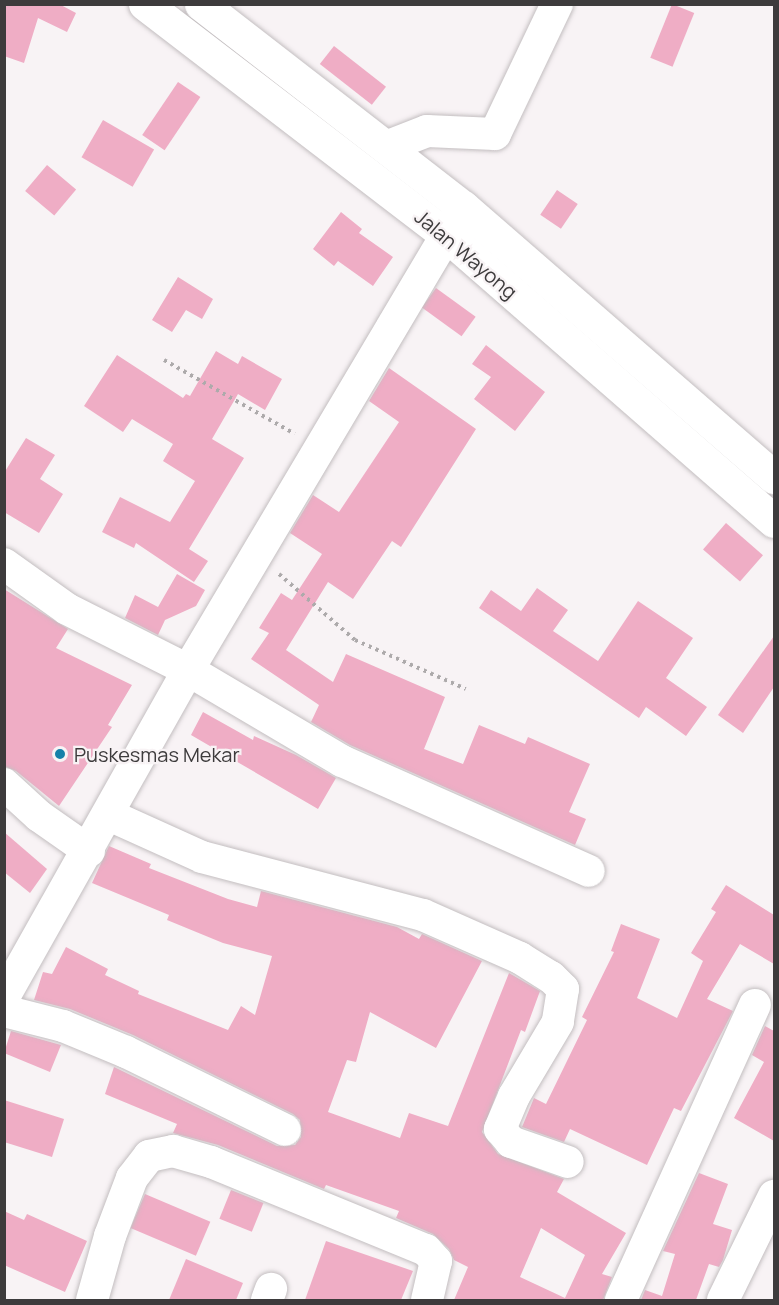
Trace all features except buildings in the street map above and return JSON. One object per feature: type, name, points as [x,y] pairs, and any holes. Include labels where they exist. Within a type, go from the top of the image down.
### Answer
[{"type":"street","name":"Jalan Wayong","points":[[145,4],[446,235],[774,521]]},
{"type":"street","name":"Jalan Wayong","points":[[201,4],[464,207],[774,477]]},
{"type":"street","points":[[386,147],[427,131],[495,134],[557,4]]},
{"type":"street","points":[[5,995],[89,851],[188,670],[259,555],[319,448],[464,207]]},
{"type":"street","points":[[4,564],[67,609],[188,670],[342,761],[589,871]]},
{"type":"street","points":[[4,761],[4,777]]},
{"type":"street","points":[[4,784],[39,816],[89,851]]},
{"type":"street","points":[[109,815],[202,857],[423,915],[520,958],[551,977],[563,989],[558,1022],[500,1129],[511,1142],[568,1162]]},
{"type":"street","points":[[621,1300],[755,1005]]},
{"type":"street","points":[[4,1011],[63,1026],[126,1052],[285,1130]]},
{"type":"street","points":[[92,1300],[110,1236],[132,1178],[149,1156],[173,1151],[211,1162],[426,1250],[436,1261],[427,1300]]},
{"type":"street","points":[[723,1300],[774,1196]]},
{"type":"path","points":[[164,360],[319,448]]},
{"type":"path","points":[[259,555],[355,640],[466,689]]},
{"type":"place","name":"Puskesmas Mekar","points":[[60,754]]}]
